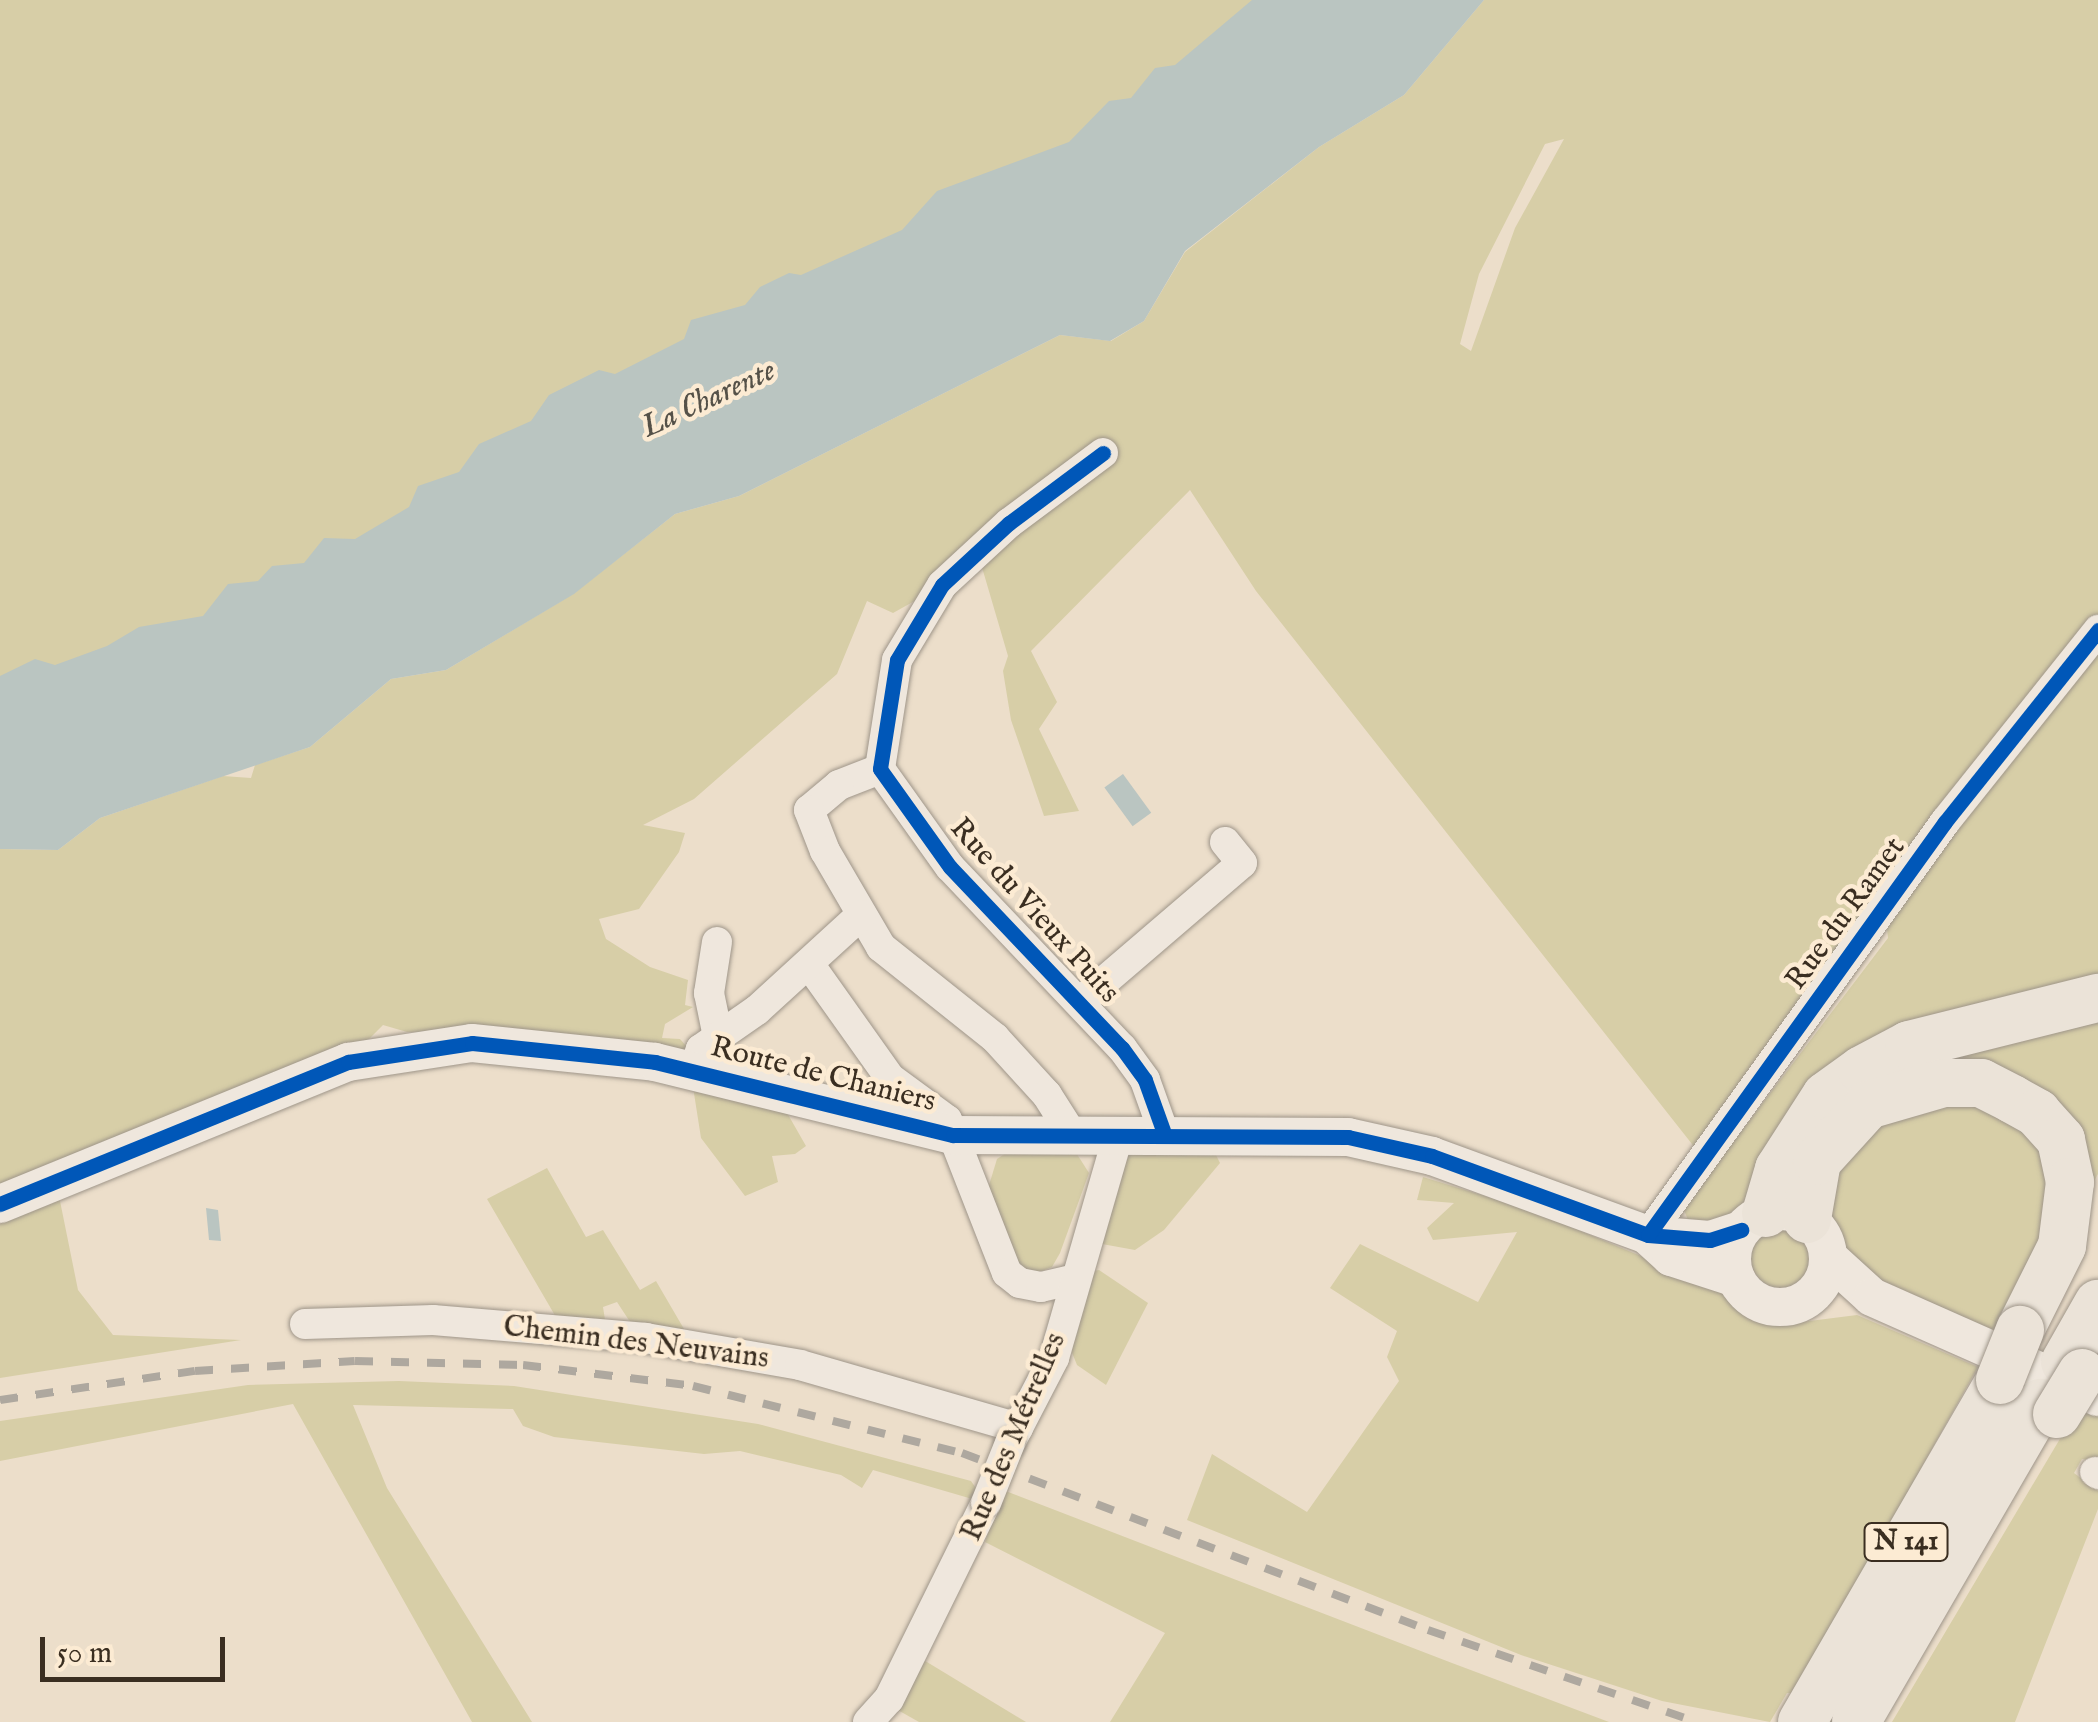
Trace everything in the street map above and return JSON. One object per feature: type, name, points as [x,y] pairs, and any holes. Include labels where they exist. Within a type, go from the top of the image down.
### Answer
[{"type":"highway","points":[[1785,1230],[1779,1169],[1826,1096],[1862,1070],[1910,1045],[2098,998]]},
{"type":"highway","points":[[1785,1230],[1817,1161],[1868,1105],[1943,1083],[1982,1083],[2037,1113],[2062,1140],[2070,1182],[2062,1246],[2022,1332]]},
{"type":"highway","points":[[2022,1332],[2098,1206]]},
{"type":"highway","name":"N 141","points":[[1856,1722],[1967,1528],[2074,1383],[2098,1304]]},
{"type":"highway","name":"N 141","points":[[1808,1714],[2000,1380],[2022,1332]]},
{"type":"street","points":[[1073,1136],[1047,1095],[995,1038],[881,947],[809,810],[840,785],[880,769],[897,660],[942,584],[1008,523],[1103,453]]},
{"type":"street","name":"Rue du Ramet","points":[[1648,1235],[1946,822],[2098,630]]},
{"type":"street","name":"Rue du Vieux Puits","points":[[880,769],[950,867],[1080,1002],[1145,1080],[1164,1133]]},
{"type":"street","points":[[1080,1002],[1242,863],[1225,842]]},
{"type":"street","points":[[694,1070],[701,1049],[809,964],[861,915]]},
{"type":"street","points":[[717,942],[708,993],[718,1037]]},
{"type":"street","points":[[809,964],[890,1078],[947,1120],[1008,1273],[1020,1283],[1042,1287],[1075,1279]]},
{"type":"street","name":"Route de Chaniers","points":[[0,1204],[114,1162],[299,1079],[384,1052],[522,1044],[694,1070],[953,1135],[1306,1133],[1377,1142],[1432,1156],[1648,1235]]},
{"type":"street","name":"Rue des Métrelles","points":[[868,1722],[889,1699],[1054,1358],[1119,1133]]},
{"type":"street","points":[[1736,1278],[1733,1247],[1785,1230]]},
{"type":"street","points":[[1785,1230],[1810,1296]]},
{"type":"street","points":[[1648,1235],[1710,1240],[1785,1230],[1872,1297],[2074,1383]]},
{"type":"street","points":[[1648,1235],[1671,1257],[1736,1278],[1763,1304],[1785,1306],[1810,1296],[1872,1297]]},
{"type":"street","name":"Chemin des Neuvains","points":[[305,1324],[433,1320],[646,1338],[800,1365],[1014,1435]]},
{"type":"shaded area","points":[[0,0],[1308,0],[1149,124],[249,602],[0,695]]},
{"type":"shaded area","points":[[1484,0],[2098,0],[2098,980],[1979,1011],[1747,1206],[1716,1221],[1689,1222],[1683,1208],[1888,938],[1885,910],[1703,1158],[1256,591],[1190,490],[1031,651],[1057,702],[1039,729],[1079,811],[1044,816],[1011,720],[1003,671],[1008,656],[981,564],[893,613],[867,601],[837,674],[694,799],[643,825],[685,833],[679,852],[639,909],[599,919],[606,939],[650,967],[688,980],[685,1005],[693,1007],[665,1024],[662,1038],[680,1039],[687,1047],[681,1052],[522,1030],[407,1032],[383,1025],[369,1039],[0,1187],[0,849],[58,850],[100,818],[223,776],[251,778],[255,765],[310,747],[391,679],[446,670],[573,594],[675,514],[739,496],[1060,335],[1111,341],[1144,321],[1185,252],[1319,147],[1404,95]],"holes":[[[1564,139],[1515,228],[1471,351],[1460,344],[1479,274],[1545,144]]]},
{"type":"shaded area","points":[[2098,1010],[2098,1174],[2081,1204],[1989,1070],[1901,1061]]},
{"type":"shaded area","points":[[693,1087],[786,1111],[806,1146],[795,1154],[772,1156],[778,1182],[745,1196],[701,1138]]},
{"type":"shaded area","points":[[1947,1094],[2006,1110],[2049,1160],[2054,1197],[2023,1285],[1988,1337],[1917,1305],[1844,1257],[1817,1198],[1854,1130]]},
{"type":"shaded area","points":[[1009,1151],[1075,1151],[1089,1173],[1060,1253],[1052,1267],[1039,1272],[1019,1270],[986,1195],[997,1159]]},
{"type":"shaded area","points":[[1130,1151],[1214,1151],[1220,1163],[1164,1230],[1135,1250],[1102,1244],[1119,1164]]},
{"type":"shaded area","points":[[547,1168],[586,1237],[603,1230],[640,1290],[656,1281],[691,1341],[636,1331],[617,1302],[603,1307],[606,1326],[560,1324],[487,1199]]},
{"type":"shaded area","points":[[1423,1177],[1530,1210],[1713,1286],[1753,1321],[1777,1325],[1857,1315],[1978,1367],[1795,1693],[1787,1693],[1770,1722],[1662,1701],[1521,1655],[1187,1520],[1212,1454],[1307,1512],[1399,1381],[1387,1357],[1397,1331],[1330,1288],[1360,1244],[1478,1302],[1517,1232],[1433,1240],[1427,1228],[1454,1203],[1417,1200]]},
{"type":"shaded area","points":[[59,1196],[78,1290],[113,1335],[241,1340],[0,1378],[0,1218]]},
{"type":"shaded area","points":[[1780,1230],[1801,1238],[1809,1259],[1801,1280],[1780,1288],[1759,1280],[1751,1259],[1759,1238]]},
{"type":"shaded area","points":[[1099,1270],[1148,1303],[1106,1385],[1077,1365],[1071,1350],[1093,1271]]},
{"type":"shaded area","points":[[399,1381],[514,1386],[758,1424],[971,1481],[986,1503],[873,1470],[862,1488],[841,1475],[740,1451],[704,1454],[554,1437],[523,1426],[513,1409],[353,1405],[387,1488],[532,1722],[472,1722],[293,1404],[0,1461],[0,1421],[248,1385]]},
{"type":"shaded area","points":[[2080,1405],[2098,1413],[2098,1461],[2082,1459],[2074,1473],[2098,1491],[2098,1509],[2015,1722],[1892,1722]]},
{"type":"shaded area","points":[[1003,1490],[1609,1722],[1110,1722],[1165,1633],[985,1542]]},
{"type":"shaded area","points":[[922,1659],[1026,1722],[919,1722],[896,1709]]},
{"type":"water","name":"La Charente","points":[[1252,0],[1484,0],[1404,95],[1319,147],[1185,251],[1144,321],[1110,341],[1060,335],[739,496],[675,514],[574,594],[446,670],[391,679],[310,747],[100,818],[58,850],[0,849],[0,676],[35,659],[55,665],[107,646],[139,627],[203,616],[228,584],[258,581],[272,566],[304,563],[324,538],[355,539],[409,507],[418,486],[459,472],[479,444],[531,421],[549,395],[599,370],[615,374],[684,339],[691,320],[745,305],[760,287],[789,273],[801,275],[902,230],[937,191],[1069,142],[1109,101],[1131,98],[1155,68],[1175,65]]},
{"type":"water","points":[[1123,774],[1151,813],[1133,826],[1104,788]]},
{"type":"water","points":[[206,1208],[218,1210],[221,1241],[209,1240]]},
{"type":"railway","points":[[0,1400],[195,1371],[355,1361],[523,1365],[693,1386],[962,1453],[1428,1630],[1697,1722]]},
{"type":"cycle path","points":[[1103,453],[1009,523],[942,585],[897,660],[880,769],[950,867],[1122,1048],[1145,1080],[1164,1133]]},
{"type":"cycle path","points":[[1648,1235],[1945,822],[2098,630]]},
{"type":"cycle path","points":[[0,1204],[348,1062],[472,1043],[655,1062],[953,1135],[1348,1137],[1432,1156],[1648,1235],[1710,1240],[1741,1230]]}]
